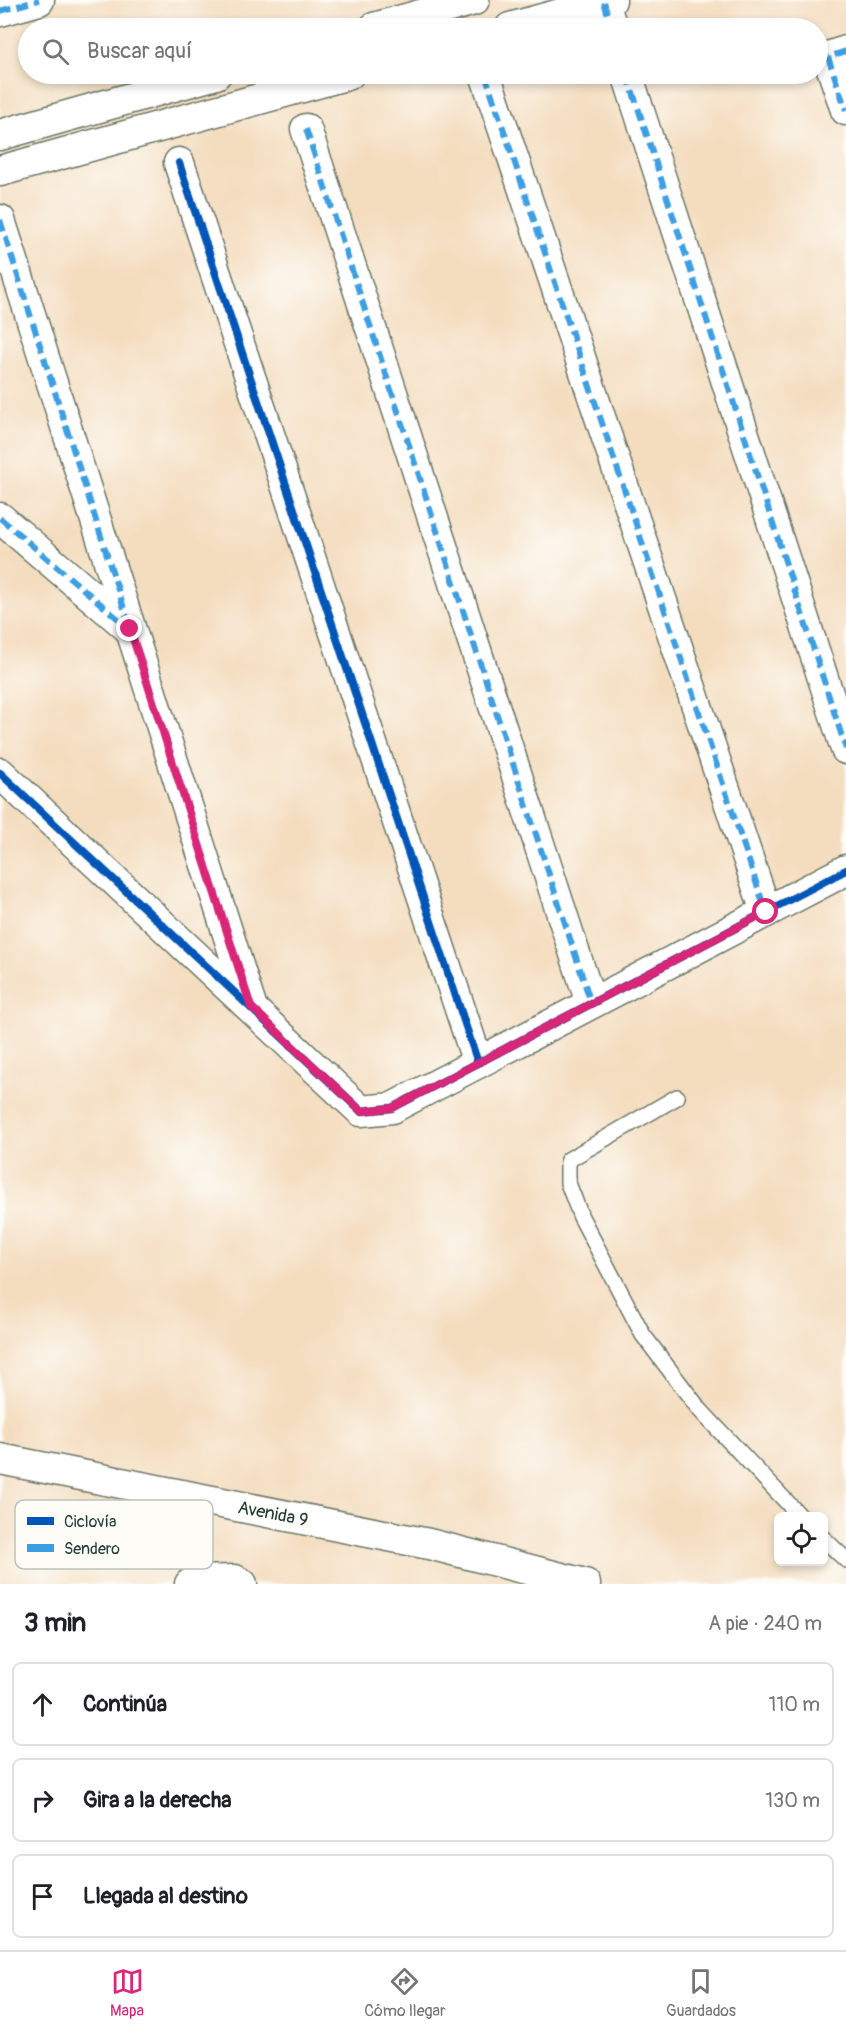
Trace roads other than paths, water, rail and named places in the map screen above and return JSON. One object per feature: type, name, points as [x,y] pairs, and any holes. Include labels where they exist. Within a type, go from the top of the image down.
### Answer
[{"type":"street","points":[[0,11],[39,0]]},
{"type":"street","points":[[410,18],[474,0]]},
{"type":"street","points":[[491,0],[497,18]]},
{"type":"street","points":[[565,18],[609,10]]},
{"type":"street","points":[[846,51],[828,57],[846,110]]},
{"type":"street","points":[[0,135],[181,84]]},
{"type":"street","points":[[0,171],[313,84]]},
{"type":"street","points":[[488,84],[766,912]]},
{"type":"street","points":[[630,84],[846,749]]},
{"type":"street","points":[[306,129],[591,1003]]},
{"type":"street","points":[[179,163],[478,1063]]},
{"type":"street","points":[[0,220],[251,1007]]},
{"type":"street","points":[[0,518],[130,629]]},
{"type":"street","points":[[0,773],[361,1111],[392,1108],[846,870]]},
{"type":"street","name":"Avenida 9","points":[[0,1459],[207,1500]]},
{"type":"street","name":"Avenida 9","points":[[213,1501],[429,1544],[552,1579],[585,1584]]},
{"type":"street","points":[[190,1584],[195,1581],[235,1580],[242,1584]]},
{"type":"lane","points":[[677,1097],[568,1160],[568,1183],[581,1216],[643,1335],[700,1410],[796,1512]]},
{"type":"lane","points":[[828,1543],[846,1560]]}]
